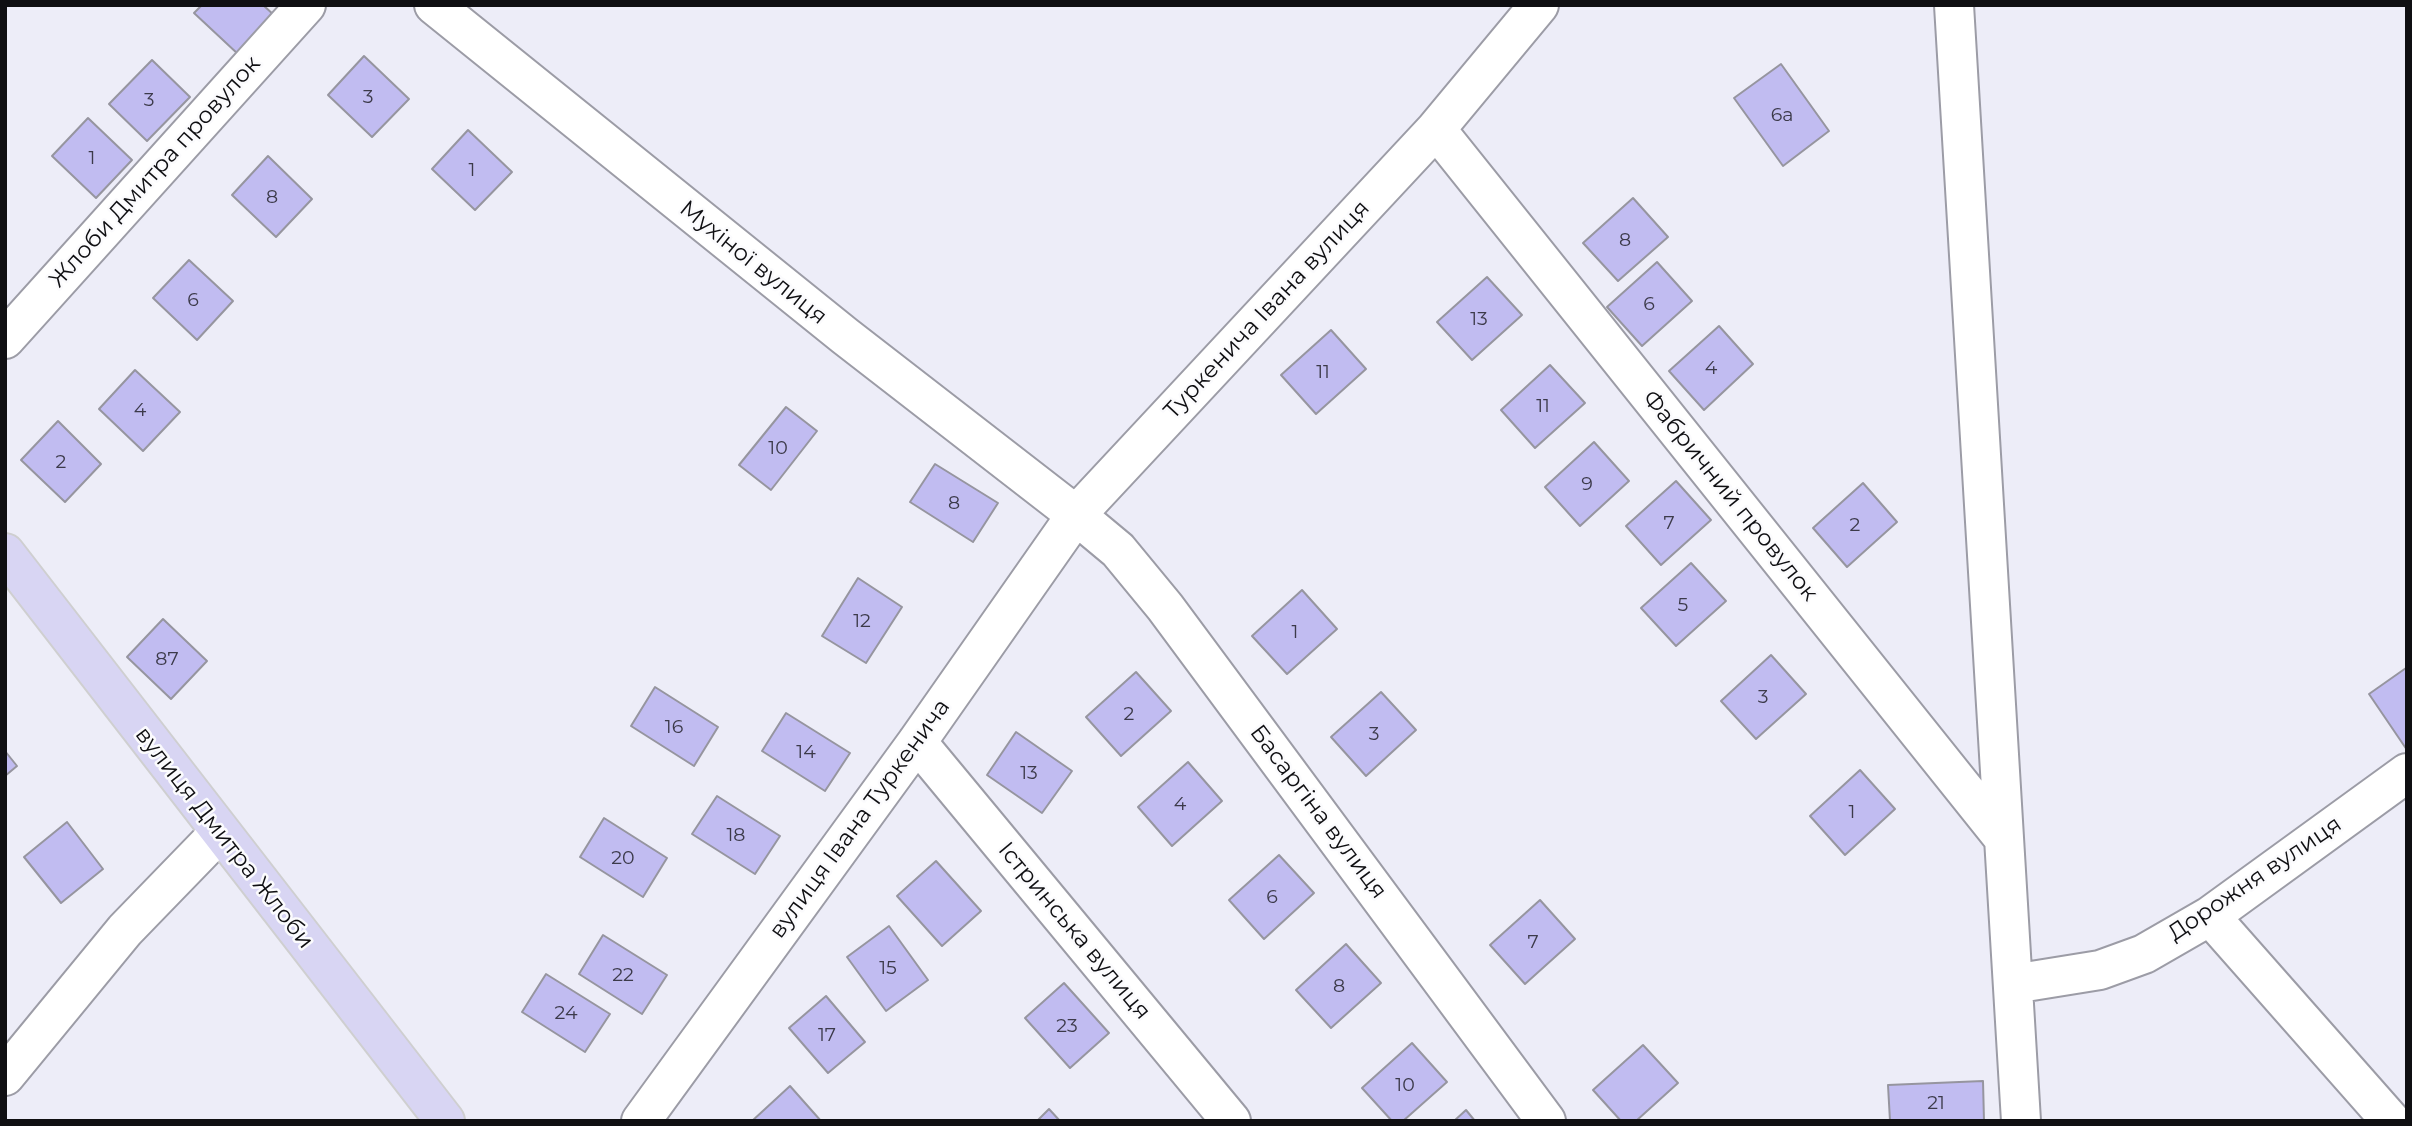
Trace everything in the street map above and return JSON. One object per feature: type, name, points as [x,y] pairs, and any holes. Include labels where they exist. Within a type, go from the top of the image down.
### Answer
[{"type":"main road","name":"вулиця Дмитра Жлоби","points":[[5,554],[445,1121]]},
{"type":"street","name":"Жлоби Дмитра провулок","points":[[5,339],[306,5]]},
{"type":"street","name":"Мухіної вулиця","points":[[434,5],[845,336],[1076,515]]},
{"type":"street","name":"Туркенича Івана вулиця","points":[[1076,515],[1446,141],[1539,5]]},
{"type":"street","points":[[1954,5],[2021,1121]]},
{"type":"street","name":"Фабричний провулок","points":[[1446,141],[2004,839]]},
{"type":"street","name":"вулиця Івана Туркенича","points":[[641,1121],[917,742],[1076,515]]},
{"type":"street","name":"Басаргіна вулиця","points":[[1076,515],[1118,550],[1165,607],[1546,1121]]},
{"type":"street","name":"Істринська вулиця","points":[[917,742],[1231,1121]]},
{"type":"street","name":"Дорожня вулиця","points":[[2013,984],[2100,970],[2144,954],[2210,916],[2407,773]]},
{"type":"street","points":[[5,1076],[125,930],[220,832]]},
{"type":"street","points":[[2210,916],[2391,1121]]},
{"type":"building","points":[[202,5],[263,5],[275,16],[239,55],[194,13]]},
{"type":"building","points":[[364,56],[409,99],[372,137],[328,95]]},
{"type":"building","points":[[152,60],[190,97],[147,141],[109,104]]},
{"type":"building","points":[[1781,64],[1829,131],[1783,166],[1734,98]]},
{"type":"building","points":[[88,118],[132,160],[96,198],[52,156]]},
{"type":"building","points":[[468,130],[512,172],[475,210],[432,169]]},
{"type":"building","points":[[268,156],[312,199],[276,237],[232,195]]},
{"type":"building","points":[[1633,198],[1668,237],[1618,281],[1583,243]]},
{"type":"building","points":[[189,260],[233,301],[197,340],[153,298]]},
{"type":"building","points":[[1657,262],[1692,301],[1642,346],[1607,307]]},
{"type":"building","points":[[1487,277],[1522,315],[1472,360],[1437,322]]},
{"type":"building","points":[[1719,326],[1753,364],[1704,410],[1669,371]]},
{"type":"building","points":[[1331,330],[1366,369],[1316,414],[1281,375]]},
{"type":"building","points":[[1550,365],[1585,403],[1535,448],[1501,410]]},
{"type":"building","points":[[135,370],[180,412],[143,451],[99,409]]},
{"type":"building","points":[[786,407],[817,431],[771,490],[739,465]]},
{"type":"building","points":[[58,421],[101,464],[65,502],[21,460]]},
{"type":"building","points":[[1594,442],[1629,481],[1580,526],[1545,487]]},
{"type":"building","points":[[935,464],[998,503],[973,542],[910,502]]},
{"type":"building","points":[[1676,481],[1711,520],[1661,565],[1626,526]]},
{"type":"building","points":[[1863,483],[1897,522],[1847,567],[1813,528]]},
{"type":"building","points":[[1691,563],[1726,601],[1676,646],[1641,608]]},
{"type":"building","points":[[858,578],[902,607],[866,663],[822,636]]},
{"type":"building","points":[[1302,590],[1337,629],[1287,674],[1252,636]]},
{"type":"building","points":[[163,619],[207,661],[171,699],[127,657]]},
{"type":"building","points":[[1771,655],[1806,694],[1756,739],[1721,701]]},
{"type":"building","points":[[2406,668],[2407,670],[2407,750],[2369,694]]},
{"type":"building","points":[[1136,672],[1171,711],[1121,756],[1086,717]]},
{"type":"building","points":[[655,687],[718,727],[694,766],[631,726]]},
{"type":"building","points":[[1381,692],[1416,730],[1366,776],[1331,737]]},
{"type":"building","points":[[786,713],[850,753],[825,791],[762,751]]},
{"type":"building","points":[[1016,732],[1072,771],[1042,813],[987,775]]},
{"type":"building","points":[[5,751],[17,766],[5,776]]},
{"type":"building","points":[[1188,762],[1222,801],[1172,846],[1138,807]]},
{"type":"building","points":[[1860,770],[1895,809],[1845,855],[1810,816]]},
{"type":"building","points":[[717,796],[780,836],[755,874],[692,834]]},
{"type":"building","points":[[604,818],[667,858],[643,897],[580,857]]},
{"type":"building","points":[[67,822],[103,869],[61,903],[24,857]]},
{"type":"building","points":[[1279,855],[1314,893],[1264,939],[1229,900]]},
{"type":"building","points":[[936,861],[981,911],[942,946],[897,896]]},
{"type":"building","points":[[1540,900],[1575,939],[1525,984],[1490,945]]},
{"type":"building","points":[[889,926],[928,980],[886,1011],[847,957]]},
{"type":"building","points":[[603,935],[667,975],[642,1014],[579,974]]},
{"type":"building","points":[[1346,944],[1381,983],[1331,1028],[1296,990]]},
{"type":"building","points":[[546,974],[610,1014],[585,1052],[522,1012]]},
{"type":"building","points":[[1064,983],[1109,1033],[1070,1068],[1025,1018]]},
{"type":"building","points":[[826,996],[865,1042],[828,1073],[789,1028]]},
{"type":"building","points":[[1412,1043],[1447,1082],[1403,1121],[1392,1121],[1362,1088]]},
{"type":"building","points":[[1643,1045],[1678,1083],[1636,1121],[1621,1121],[1593,1090]]},
{"type":"building","points":[[1983,1081],[1984,1121],[1890,1121],[1888,1085]]},
{"type":"building","points":[[790,1086],[821,1121],[752,1121]]},
{"type":"building","points":[[1049,1109],[1060,1121],[1037,1121]]},
{"type":"building","points":[[1466,1110],[1475,1121],[1454,1121]]}]
